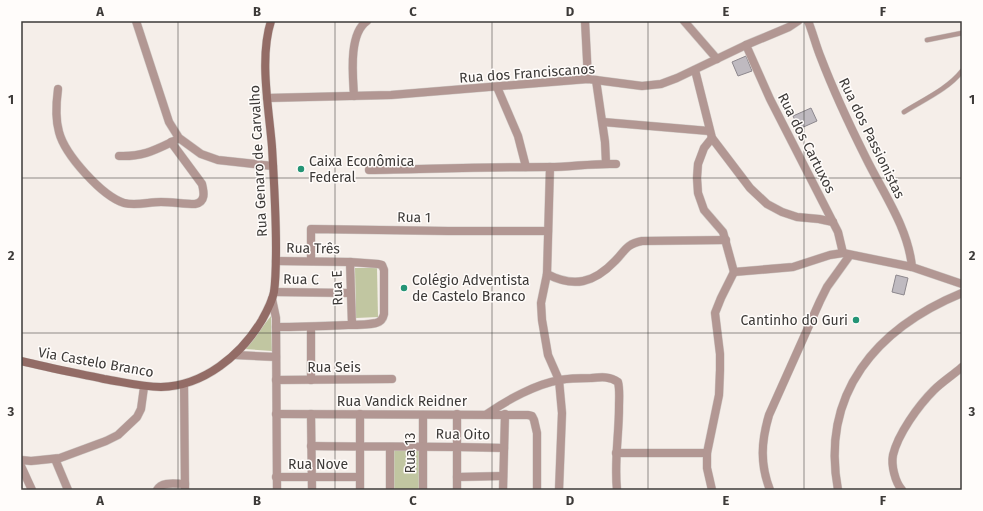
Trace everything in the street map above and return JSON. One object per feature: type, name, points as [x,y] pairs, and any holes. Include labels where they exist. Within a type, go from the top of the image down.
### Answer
[{"type":"main road","name":"Rua Genaro de Carvalho","points":[[271,21],[267,31],[266,44],[267,98],[273,166],[276,229],[276,261],[273,295]]},
{"type":"main road","name":"Via Castelo Branco","points":[[21,361],[144,387],[184,384],[213,371],[235,355],[258,327],[273,295]]},
{"type":"street","points":[[58,89],[56,112],[59,133],[66,149],[77,164],[103,190],[114,199],[126,203],[162,202],[198,204],[204,196],[202,184],[175,140],[136,21]]},
{"type":"street","points":[[354,96],[353,57],[355,42],[359,31],[366,21]]},
{"type":"street","points":[[585,21],[588,79]]},
{"type":"street","points":[[684,21],[717,59]]},
{"type":"street","name":"Rua dos Franciscanos","points":[[267,98],[391,95],[588,79],[642,86],[653,85],[670,82],[746,45],[789,27],[798,21]]},
{"type":"street","name":"Rua dos Passionistas","points":[[808,21],[821,59],[846,118],[901,226],[908,246],[912,267]]},
{"type":"street","name":"Rua dos Cartuxos","points":[[746,45],[770,99],[833,222],[846,254]]},
{"type":"street","points":[[695,70],[710,135],[750,188],[767,204],[782,212],[797,218],[819,219],[833,222]]},
{"type":"street","points":[[596,80],[603,122],[606,163]]},
{"type":"street","points":[[497,87],[518,136],[526,167]]},
{"type":"street","points":[[603,122],[710,135]]},
{"type":"street","points":[[710,135],[698,164],[698,193],[704,210],[723,232],[734,272],[715,313],[720,354],[719,388],[707,454],[707,468],[712,490]]},
{"type":"street","points":[[119,156],[140,155],[157,150],[175,140]]},
{"type":"street","points":[[175,140],[201,154],[218,160],[273,166]]},
{"type":"street","points":[[369,170],[550,167],[606,163],[616,164]]},
{"type":"street","points":[[550,167],[547,274],[541,303],[542,320],[548,355],[559,380],[562,413],[559,490]]},
{"type":"street","name":"Rua 1","points":[[311,261],[311,229],[548,231]]},
{"type":"street","points":[[547,274],[566,282],[582,282],[608,268],[625,249],[632,244],[642,241],[726,240]]},
{"type":"street","points":[[770,490],[766,478],[762,452],[765,430],[770,415],[820,300],[846,254]]},
{"type":"street","points":[[734,272],[793,267],[830,255],[846,254],[912,267],[962,284]]},
{"type":"street","name":"Rua Três","points":[[276,261],[350,262]]},
{"type":"street","name":"Rua E","points":[[350,262],[378,264],[383,268],[384,314],[383,318],[378,323],[352,325],[350,262]]},
{"type":"street","points":[[838,490],[834,450],[838,426],[843,403],[849,386],[858,371],[880,345],[895,332],[928,310],[962,292]]},
{"type":"street","name":"Rua C","points":[[273,295],[350,293]]},
{"type":"street","points":[[273,295],[276,318],[276,490]]},
{"type":"street","points":[[276,327],[352,325]]},
{"type":"street","points":[[310,380],[311,327]]},
{"type":"street","points":[[235,355],[276,357]]},
{"type":"street","points":[[902,490],[896,476],[893,460],[900,438],[912,416],[926,398],[962,367]]},
{"type":"street","points":[[487,414],[499,405],[522,394],[559,380],[603,377],[610,378],[618,382],[620,392],[619,436],[616,453],[617,490]]},
{"type":"street","name":"Rua Seis","points":[[276,380],[392,379]]},
{"type":"street","points":[[157,490],[160,485],[164,484],[185,487],[184,384]]},
{"type":"street","points":[[21,460],[32,462],[55,459],[106,441],[118,435],[137,417],[141,409],[144,387]]},
{"type":"street","name":"Rua Vandick Reidner","points":[[276,414],[505,414],[532,416],[537,433],[537,490]]},
{"type":"street","points":[[311,414],[312,490]]},
{"type":"street","points":[[360,414],[360,490]]},
{"type":"street","points":[[457,414],[457,490]]},
{"type":"street","points":[[503,490],[505,414]]},
{"type":"street","name":"Rua 13","points":[[423,415],[423,490]]},
{"type":"street","points":[[312,446],[390,447],[390,490]]},
{"type":"street","name":"Rua Oito","points":[[390,447],[457,446],[504,448]]},
{"type":"street","points":[[616,453],[707,454]]},
{"type":"street","points":[[55,459],[68,490]]},
{"type":"street","points":[[21,466],[23,477],[32,490]]},
{"type":"street","points":[[457,477],[503,476]]},
{"type":"street","name":"Rua Nove","points":[[276,477],[360,477]]},
{"type":"lane","points":[[927,40],[962,33]]},
{"type":"lane","points":[[904,112],[957,78],[962,71]]},
{"type":"green space","points":[[355,268],[377,268],[378,317],[356,318]]},
{"type":"green space","points":[[271,316],[272,351],[245,349]]},
{"type":"green space","points":[[419,449],[420,490],[394,490],[393,450]]},
{"type":"building","points":[[746,56],[752,71],[738,76],[732,62]]},
{"type":"building","points":[[811,108],[817,121],[799,129],[793,116]]},
{"type":"building","points":[[896,275],[908,278],[904,295],[892,292]]},
{"type":"place","name":"Caixa Econômica Federal","points":[[301,169]]},
{"type":"place","name":"Colégio Adventista de Castelo Branco","points":[[404,288]]},
{"type":"place","name":"Cantinho do Guri","points":[[856,320]]}]
